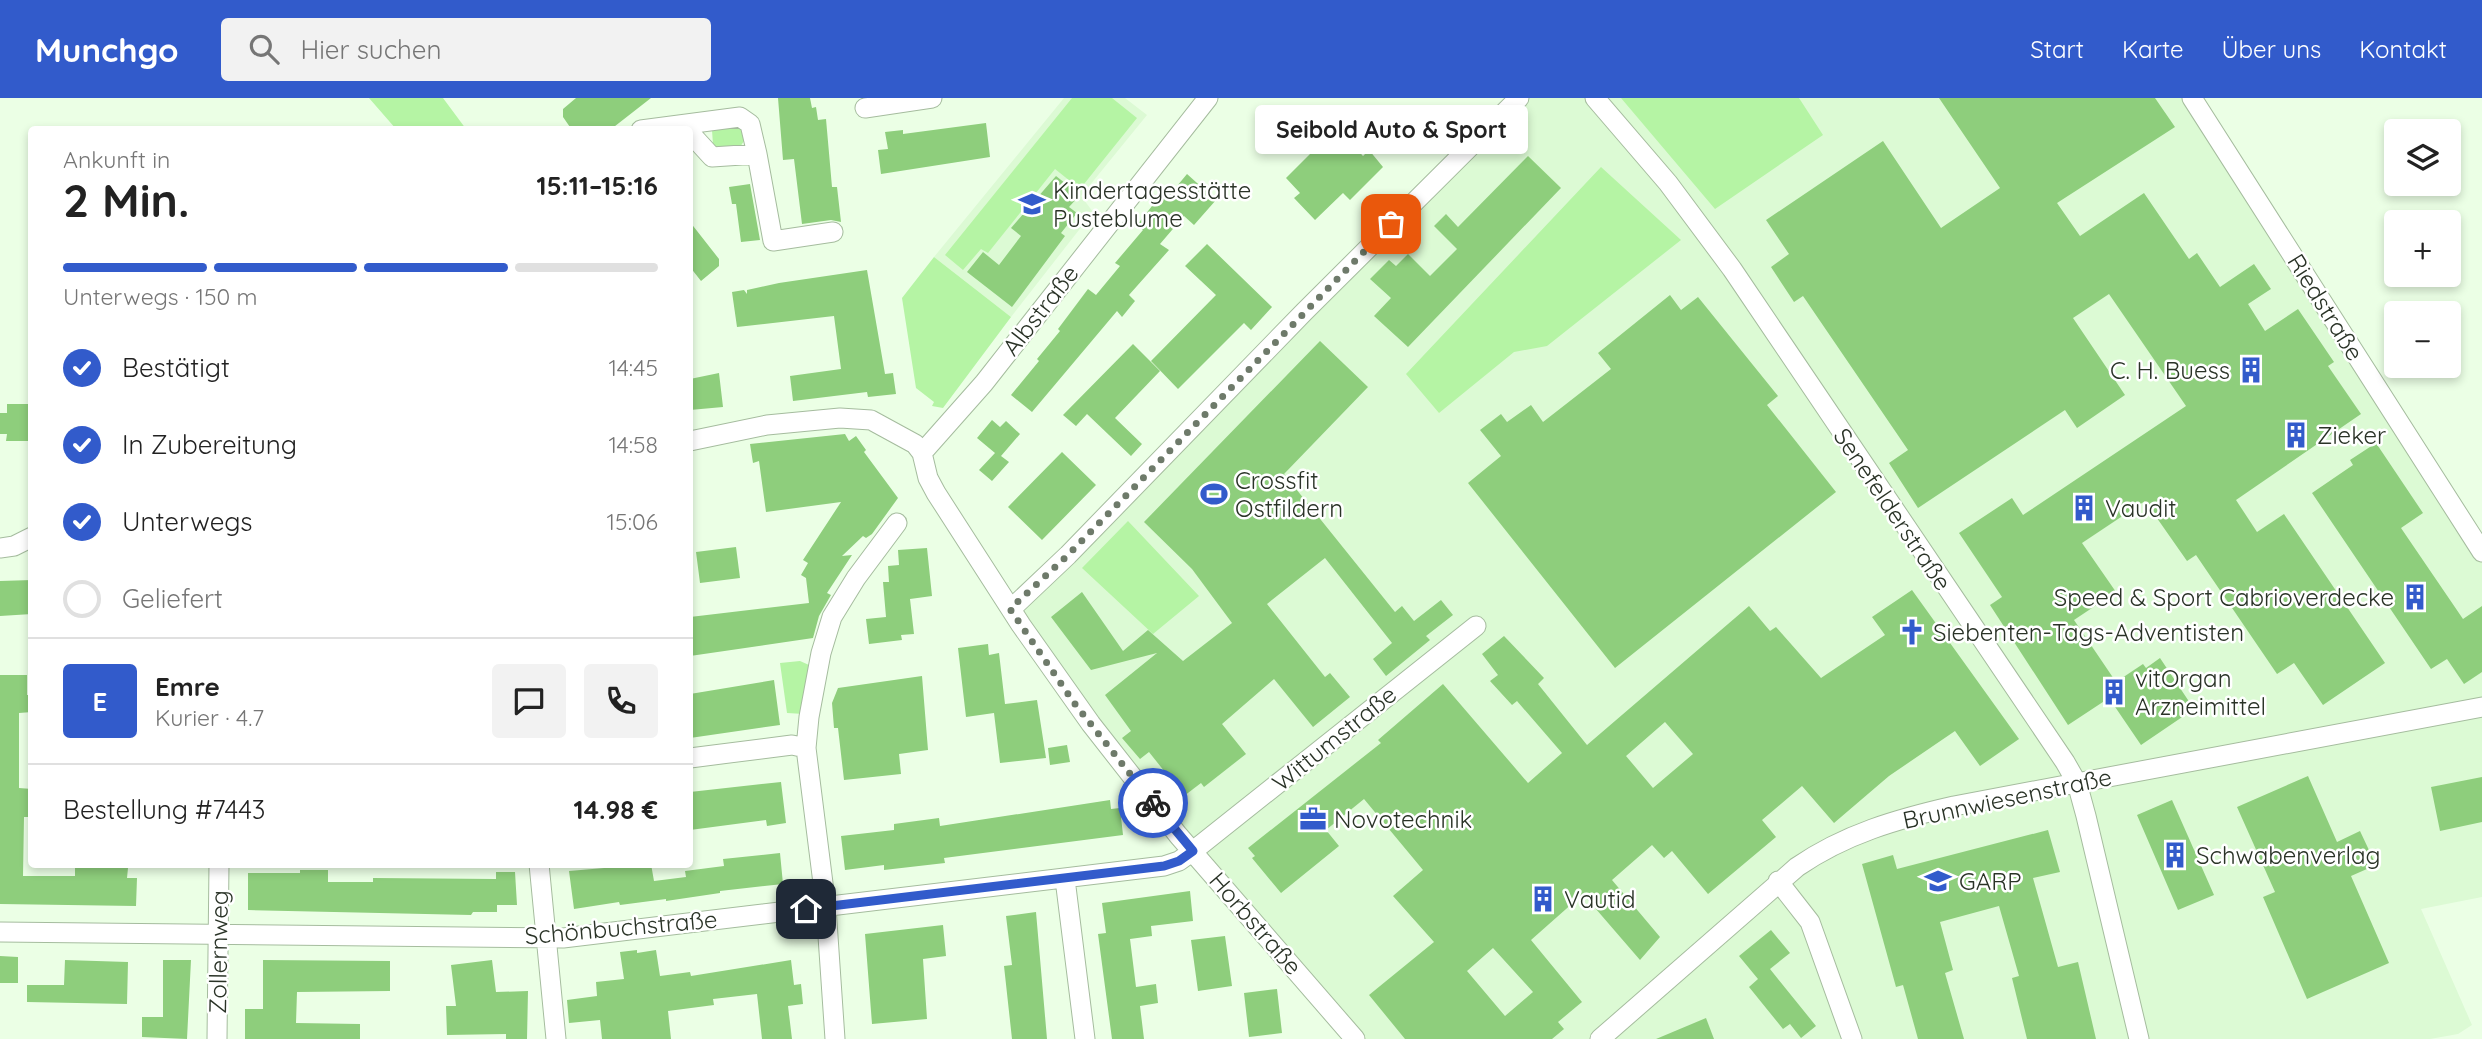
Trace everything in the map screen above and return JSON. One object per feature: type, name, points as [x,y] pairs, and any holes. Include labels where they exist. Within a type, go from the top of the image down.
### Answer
[{"type":"street","points":[[865,107],[932,98]]},
{"type":"street","name":"Albstraße","points":[[922,446],[953,421],[1208,98]]},
{"type":"street","points":[[1010,609],[1059,564],[1311,305],[1519,98]]},
{"type":"street","name":"Senefelderstraße","points":[[1595,98],[1668,183],[1732,269],[2077,783],[2139,1039]]},
{"type":"street","name":"Riedstraße","points":[[2192,98],[2482,552]]},
{"type":"street","points":[[693,127],[740,117],[750,124],[773,242],[833,232]]},
{"type":"street","points":[[693,137],[712,157],[757,154]]},
{"type":"street","points":[[693,441],[767,425],[840,418],[871,420],[922,446]]},
{"type":"street","name":"Horbstraße","points":[[922,446],[928,478],[936,493],[1075,704],[1193,851],[1355,1039]]},
{"type":"street","points":[[835,1039],[826,907],[806,748],[814,686],[832,617],[856,578],[897,523]]},
{"type":"street","points":[[0,548],[15,546],[28,539]]},
{"type":"street","name":"Wittumstraße","points":[[1193,851],[1476,626]]},
{"type":"street","name":"Brunnwiesenstraße","points":[[1600,1039],[1778,881],[1825,849],[1868,830],[1954,806],[2482,707]]},
{"type":"street","points":[[693,758],[792,745],[806,748]]},
{"type":"street","name":"Schönbuchstraße","points":[[0,932],[546,938],[1164,866],[1179,861],[1193,851]]},
{"type":"street","name":"Zollernweg","points":[[217,1039],[219,868]]},
{"type":"street","points":[[539,868],[556,1039]]},
{"type":"street","points":[[1065,879],[1085,1039]]},
{"type":"street","points":[[1778,881],[1810,922],[1852,1039]]},
{"type":"shaded area","name":"Kindertagesstätte Pusteblume","points":[[1064,98],[1125,98],[1147,115],[1081,196],[1093,212],[1011,317],[934,257]]},
{"type":"shaded area","points":[[1523,98],[2192,98],[2482,551],[2482,897],[2421,909],[2472,1025],[2458,1034],[2430,1039],[1362,1039],[1207,862],[1015,611]]},
{"type":"green space","points":[[369,98],[443,98],[464,126],[393,126]]},
{"type":"green space","points":[[1072,98],[1112,98],[1137,118],[1080,189],[1055,169],[988,253],[981,249],[963,270],[945,255]]},
{"type":"green space","points":[[1621,98],[1799,98],[1823,135],[1715,209]]},
{"type":"green space","points":[[736,125],[742,129],[744,141],[740,147],[720,150],[713,145],[712,130]]},
{"type":"green space","points":[[1601,167],[1681,240],[1547,346],[1514,352],[1439,413],[1406,374]]},
{"type":"green space","points":[[934,257],[1011,317],[943,408],[932,406],[934,402],[916,388],[902,298]]},
{"type":"green space","points":[[1128,521],[1199,596],[1153,634],[1082,568]]},
{"type":"green space","points":[[800,661],[809,665],[804,714],[787,713],[780,663]]},
{"type":"building","points":[[576,98],[651,98],[615,126],[569,126],[563,117],[563,109]]},
{"type":"building","points":[[778,98],[810,98],[812,108],[816,107],[818,120],[826,119],[832,187],[837,187],[841,222],[831,220],[802,224],[794,159],[783,160]]},
{"type":"building","points":[[1939,98],[2155,98],[2175,127],[2057,203],[2080,236],[2144,193],[2189,259],[2197,253],[2220,287],[2254,264],[2271,289],[2248,304],[2265,331],[2298,309],[2334,362],[2328,366],[2361,414],[2236,500],[2257,532],[2284,514],[2385,663],[2323,705],[2294,663],[2277,674],[2196,555],[2187,561],[2145,501],[2082,543],[2116,592],[2074,620],[2116,682],[2143,664],[2146,668],[2160,658],[2194,709],[2141,745],[2109,698],[2068,725],[1990,605],[2002,597],[1959,533],[2012,498],[2023,515],[2186,406],[2109,294],[2073,318],[2125,395],[2077,428],[2065,410],[1918,508],[1889,463],[1908,450],[1803,296],[1794,302],[1771,267],[1789,254],[1766,220],[1883,141],[1941,228],[2000,188]]},
{"type":"building","points":[[986,123],[990,157],[881,174],[878,150],[888,149],[885,132],[903,130],[903,134]]},
{"type":"building","points":[[1336,138],[1343,147],[1349,141],[1363,156],[1369,150],[1383,167],[1350,200],[1343,193],[1315,220],[1294,198],[1300,193],[1286,178],[1316,148],[1320,152]]},
{"type":"building","points":[[1528,156],[1561,188],[1408,347],[1374,316],[1391,298],[1370,279],[1389,260],[1396,266],[1408,254],[1430,276],[1457,249],[1434,226],[1446,214],[1458,227]]},
{"type":"building","points":[[1187,174],[1216,200],[1194,225],[1184,216],[1160,244],[1169,250],[1129,295],[1135,301],[1122,317],[1117,311],[1032,412],[1011,395],[1039,361],[1037,359],[1060,331],[1058,329],[1088,289],[1096,295],[1120,266],[1115,263],[1143,230],[1137,225],[1167,187],[1172,192]]},
{"type":"building","points":[[1056,176],[1080,195],[1069,207],[1077,213],[1061,233],[1065,236],[1012,307],[967,272],[983,252],[999,265],[1021,236],[1011,228]]},
{"type":"building","points":[[750,184],[760,240],[741,242],[736,204],[732,204],[729,187]]},
{"type":"building","points":[[693,226],[719,259],[719,266],[701,281],[693,271]]},
{"type":"building","points":[[1207,244],[1272,307],[1251,330],[1244,323],[1178,389],[1151,361],[1216,295],[1185,266]]},
{"type":"building","points":[[867,270],[885,374],[893,373],[896,394],[868,397],[867,392],[793,401],[790,376],[841,369],[834,316],[737,327],[732,292],[744,290],[747,294],[747,290],[779,283]]},
{"type":"building","points":[[1670,295],[1681,310],[1698,297],[1778,396],[1767,405],[1836,492],[1615,668],[1468,483],[1501,456],[1480,430],[1501,414],[1507,422],[1531,405],[1543,422],[1611,369],[1598,353]]},
{"type":"building","points":[[1320,341],[1368,387],[1284,474],[1395,612],[1402,606],[1414,621],[1441,600],[1453,615],[1426,636],[1430,640],[1386,676],[1373,659],[1392,643],[1325,558],[1267,604],[1325,677],[1330,673],[1350,697],[1313,727],[1274,679],[1222,724],[1246,754],[1204,787],[1201,783],[1184,796],[1149,752],[1140,759],[1122,738],[1131,731],[1105,695],[1157,653],[1091,670],[1051,617],[1082,592],[1123,651],[1148,630],[1183,661],[1232,623],[1192,569],[1144,522]]},
{"type":"building","points":[[1133,344],[1160,371],[1115,418],[1142,444],[1131,456],[1087,414],[1076,426],[1063,415]]},
{"type":"building","points":[[719,373],[723,407],[693,410],[693,378]]},
{"type":"building","points":[[7,404],[28,404],[28,441],[6,441],[7,434],[0,434],[0,413],[7,413]]},
{"type":"building","points":[[992,420],[1000,427],[1006,421],[1020,434],[1001,456],[1009,462],[992,481],[979,470],[995,453],[977,438]]},
{"type":"building","points":[[845,434],[849,441],[856,436],[866,450],[864,452],[898,498],[872,534],[866,538],[863,536],[842,556],[852,555],[827,593],[831,595],[819,616],[813,638],[693,656],[693,617],[809,603],[806,578],[801,575],[808,563],[803,560],[841,502],[766,512],[759,461],[753,463],[750,444]]},
{"type":"building","points":[[2376,443],[2423,513],[2401,528],[2463,619],[2482,606],[2482,672],[2464,684],[2447,659],[2431,669],[2312,493],[2353,465],[2350,460]]},
{"type":"building","points":[[1062,452],[1096,485],[1042,540],[1008,507]]},
{"type":"building","points":[[736,547],[740,578],[700,583],[696,552]]},
{"type":"building","points":[[927,548],[932,596],[910,599],[914,634],[901,635],[902,640],[869,644],[866,619],[886,617],[883,582],[889,582],[888,566],[899,565],[898,550]]},
{"type":"building","points":[[28,580],[28,614],[0,616],[0,581]]},
{"type":"building","points":[[1912,590],[2019,739],[1980,766],[1955,731],[1889,776],[1834,823],[1802,786],[1762,820],[1776,837],[1708,894],[1672,851],[1664,858],[1652,845],[1612,880],[1660,937],[1640,960],[1583,894],[1531,940],[1582,1002],[1558,1022],[1564,1029],[1552,1039],[1405,1039],[1369,995],[1434,942],[1393,896],[1423,870],[1364,799],[1326,830],[1339,846],[1281,893],[1252,858],[1255,856],[1248,848],[1381,743],[1378,740],[1443,684],[1528,783],[1562,753],[1517,701],[1512,705],[1490,681],[1498,675],[1482,654],[1504,636],[1544,678],[1538,684],[1587,745],[1749,606],[1770,631],[1776,627],[1821,678],[1885,635],[1872,617]],"holes":[[[1665,722],[1693,754],[1653,788],[1626,756]],[[1493,948],[1533,992],[1505,1016],[1467,971]]]},
{"type":"building","points":[[988,644],[989,655],[999,653],[1005,704],[1037,700],[1046,758],[1000,763],[994,713],[966,717],[958,648]]},
{"type":"building","points":[[0,675],[27,675],[28,712],[19,713],[19,788],[28,789],[28,817],[24,817],[23,876],[75,876],[75,868],[128,868],[127,878],[137,878],[136,906],[0,904]]},
{"type":"building","points":[[922,676],[928,750],[899,754],[901,774],[844,780],[832,703],[838,688]]},
{"type":"building","points":[[774,680],[780,725],[693,738],[693,694]]},
{"type":"building","points":[[1067,745],[1070,762],[1050,765],[1048,748]]},
{"type":"building","points":[[2308,776],[2337,842],[2360,831],[2376,865],[2351,876],[2389,963],[2307,999],[2263,897],[2275,892],[2237,807]]},
{"type":"building","points":[[2482,777],[2482,822],[2440,831],[2431,787]]},
{"type":"building","points":[[781,782],[786,823],[767,826],[766,820],[693,830],[693,792]]},
{"type":"building","points":[[1110,800],[1111,809],[1120,808],[1123,835],[944,858],[945,863],[884,870],[884,865],[845,870],[841,836],[894,830],[894,824],[939,818],[940,826]]},
{"type":"building","name":"Schwabenverlag","points":[[2172,800],[2214,895],[2178,910],[2137,815]]},
{"type":"building","points":[[2048,830],[2060,872],[2033,878],[2058,967],[2078,962],[2096,1039],[2027,1039],[2012,978],[2019,976],[1999,906],[1940,922],[1953,970],[1945,973],[1964,1039],[1918,1039],[1903,985],[1896,987],[1862,864],[1893,855],[1897,869]]},
{"type":"building","points":[[780,853],[783,884],[720,891],[666,901],[620,905],[619,902],[574,909],[569,871],[652,868],[654,881],[686,877],[685,871],[724,866],[723,859]]},
{"type":"building","points":[[300,870],[328,870],[328,882],[373,882],[373,878],[496,879],[496,872],[515,872],[517,905],[497,905],[497,912],[473,912],[471,915],[248,910],[248,873],[300,873]]},
{"type":"building","points":[[1190,891],[1193,921],[1151,926],[1152,936],[1130,939],[1136,987],[1156,984],[1158,1003],[1140,1006],[1144,1039],[1112,1039],[1098,934],[1106,933],[1102,903]]},
{"type":"building","points":[[1036,912],[1047,1039],[1012,1039],[1004,966],[1012,965],[1006,916]]},
{"type":"building","points":[[943,925],[946,956],[923,959],[927,1019],[872,1024],[865,934]]},
{"type":"building","points":[[1771,930],[1790,953],[1770,969],[1816,1026],[1801,1038],[1790,1024],[1783,1029],[1749,987],[1758,979],[1739,956]]},
{"type":"building","points":[[1225,936],[1232,986],[1198,991],[1191,940]]},
{"type":"building","points":[[637,950],[637,953],[656,950],[660,976],[690,972],[691,976],[791,960],[794,985],[801,984],[803,1004],[788,1006],[792,1039],[762,1039],[757,994],[713,999],[714,1005],[668,1011],[671,1039],[602,1039],[600,1020],[569,1023],[567,1000],[597,996],[596,982],[624,979],[620,952]]},
{"type":"building","points":[[0,956],[18,957],[18,983],[0,983]]},
{"type":"building","points":[[65,960],[128,962],[127,1004],[27,1002],[27,985],[64,985]]},
{"type":"building","points":[[163,960],[191,960],[187,1039],[142,1037],[142,1017],[163,1017]]},
{"type":"building","points":[[263,960],[390,961],[390,991],[297,992],[296,1023],[360,1024],[360,1039],[245,1039],[245,1009],[263,1009]]},
{"type":"building","points":[[492,960],[496,992],[528,991],[527,1039],[506,1039],[506,1034],[447,1035],[446,1006],[456,1006],[451,965]]},
{"type":"building","points":[[1277,989],[1282,1033],[1249,1037],[1244,993]]},
{"type":"building","points":[[1706,1018],[1714,1039],[1656,1039]]},
{"type":"way so far","points":[[1153,803],[1075,704],[1010,609],[1068,555],[1391,224]]},
{"type":"place","name":"Kindertagesstätte Pusteblume","points":[[1032,204]]},
{"type":"place","name":"Seibold Auto & Sport","points":[[1391,224]]},
{"type":"place","name":"C. H. Buess","points":[[2251,370]]},
{"type":"place","name":"Zieker","points":[[2296,435]]},
{"type":"place","name":"Crossfit Ostfildern","points":[[1214,494]]},
{"type":"place","name":"Vaudit","points":[[2084,508]]},
{"type":"place","name":"Speed & Sport Cabrioverdecke","points":[[2415,597]]},
{"type":"place","name":"Siebenten-Tags-Adventisten","points":[[1912,632]]},
{"type":"place","name":"vitOrgan Arzneimittel","points":[[2114,692]]},
{"type":"place","name":"Novotechnik","points":[[1313,819]]},
{"type":"place","name":"Schwabenverlag","points":[[2175,855]]},
{"type":"place","name":"GARP","points":[[1938,881]]},
{"type":"place","name":"Vautid","points":[[1543,899]]},
{"type":"route","points":[[806,909],[1164,866],[1179,861],[1193,851],[1153,803]]}]
